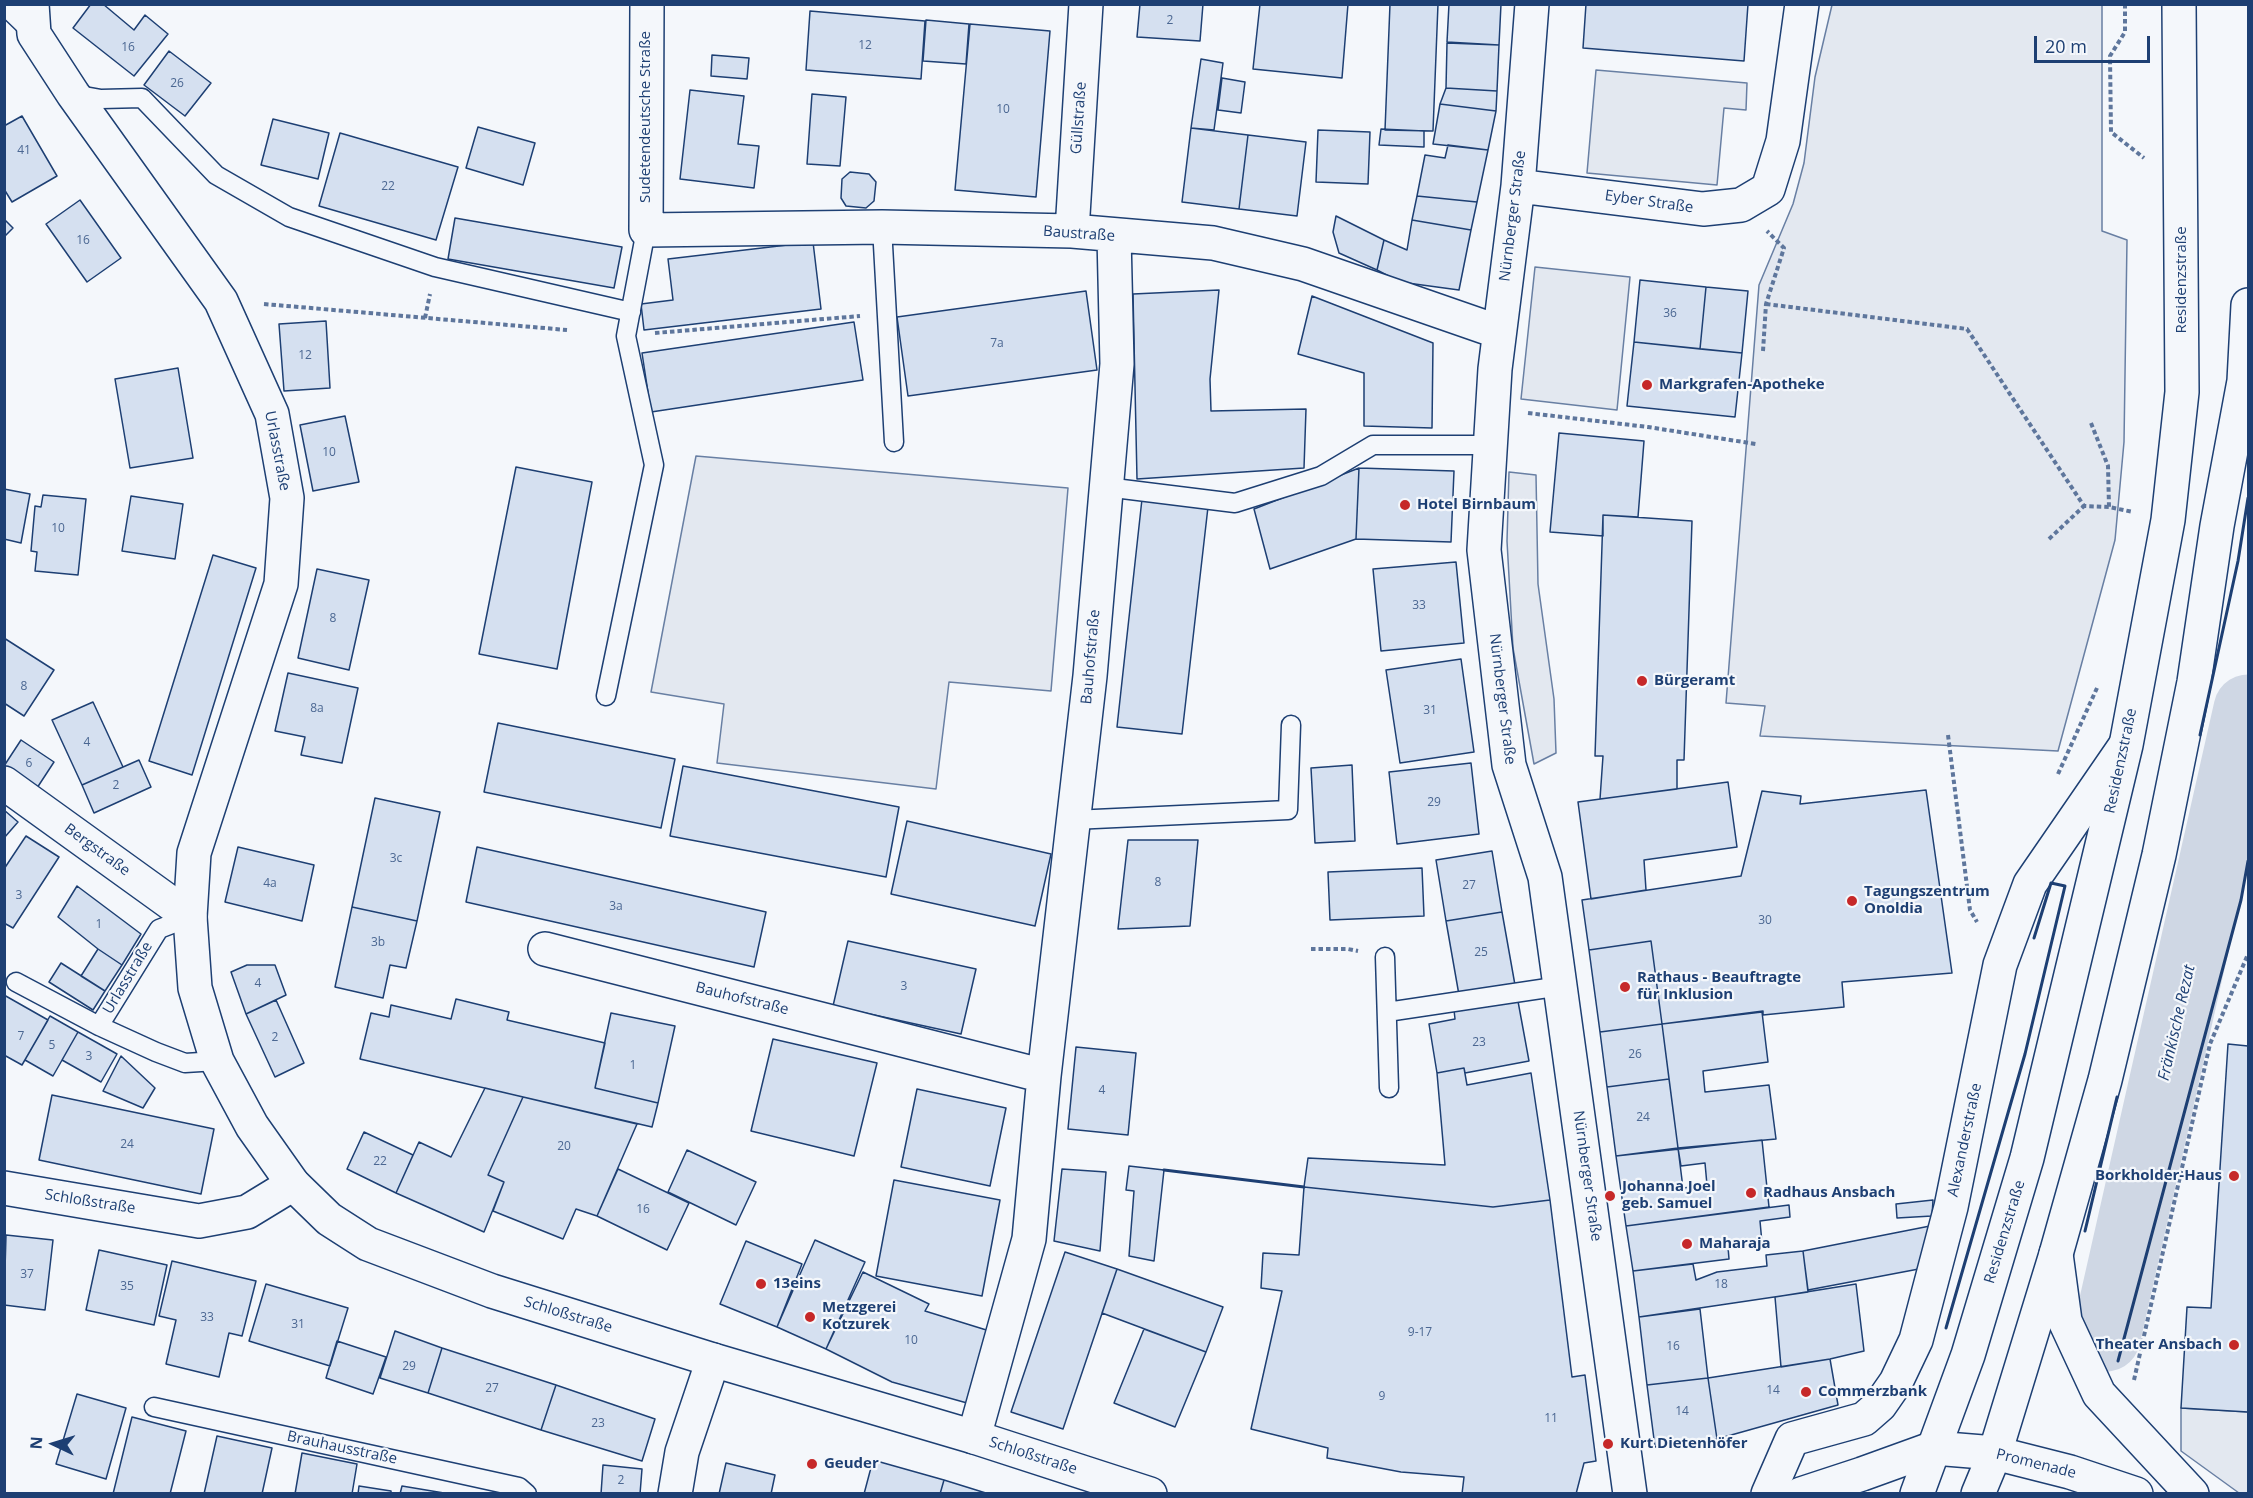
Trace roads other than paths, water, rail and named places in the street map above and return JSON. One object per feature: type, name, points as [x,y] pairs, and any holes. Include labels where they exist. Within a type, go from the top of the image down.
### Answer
[{"type":"street","name":"Sudetendeutsche Straße","points":[[646,230],[647,4]]},
{"type":"street","name":"Güllstraße","points":[[1072,231],[1086,4]]},
{"type":"street","name":"Nürnberger Straße","points":[[1532,4],[1518,186],[1499,332],[1492,409],[1484,550],[1509,765],[1545,877],[1630,1494]]},
{"type":"street","name":"Eyber Straße","points":[[1518,186],[1703,210],[1741,205],[1768,189],[1783,141],[1802,4]]},
{"type":"street","name":"Residenzstraße","points":[[1917,1494],[1970,1347],[2027,1158],[2126,745],[2168,520],[2182,392],[2179,4]]},
{"type":"street","name":"Urlasstraße","points":[[33,19],[73,94],[221,300],[272,414],[287,498],[281,584],[194,853],[190,917],[195,988],[217,1061],[252,1126],[293,1184]]},
{"type":"street","name":"Baustraße","points":[[646,230],[882,227],[1072,231],[1213,243],[1303,264],[1499,332]]},
{"type":"street","name":"Bauhofstraße","points":[[974,1437],[1029,1239],[1044,1076],[1090,676],[1117,364],[1114,236]]},
{"type":"street","points":[[1978,1494],[1995,1453],[2056,1254],[2105,1080],[2159,855],[2194,682],[2217,526],[2244,381],[2248,305]]},
{"type":"street","name":"Alexanderstraße","points":[[1768,1494],[1792,1439],[1864,1419],[1880,1405],[1896,1382],[1916,1340],[1958,1176],[2000,965],[2030,884],[2126,745]]},
{"type":"street","name":"Bergstraße","points":[[4,783],[190,917]]},
{"type":"street","name":"Bauhofstraße","points":[[545,949],[1044,1076]]},
{"type":"street","name":"Schloßstraße","points":[[4,1188],[199,1221],[247,1212],[293,1184],[329,1219],[368,1244],[492,1291],[713,1360],[974,1437],[1150,1494]]},
{"type":"street","points":[[2056,1254],[2065,1321],[2099,1394],[2192,1494]]},
{"type":"street","points":[[675,1494],[682,1452],[713,1360]]},
{"type":"street","points":[[1801,1494],[1934,1448]]},
{"type":"street","name":"Promenade","points":[[1934,1448],[1995,1453],[2070,1472],[2136,1494]]},
{"type":"lane","points":[[4,5],[33,19]]},
{"type":"lane","points":[[73,94],[101,99],[142,98],[216,175],[289,217],[435,267],[631,312]]},
{"type":"lane","points":[[882,227],[894,442]]},
{"type":"lane","points":[[606,696],[654,465],[627,336],[646,230]]},
{"type":"lane","points":[[1106,487],[1235,503],[1321,476],[1373,444],[1489,445]]},
{"type":"lane","points":[[1073,820],[1288,810],[1291,725]]},
{"type":"lane","name":"Urlasstraße","points":[[99,1026],[159,929],[190,917]]},
{"type":"lane","points":[[1385,957],[1389,1088]]},
{"type":"lane","name":"Urlasstraße","points":[[16,982],[99,1026],[185,1063],[217,1061]]},
{"type":"lane","points":[[1387,1012],[1561,986]]},
{"type":"lane","name":"Brauhausstraße","points":[[154,1407],[519,1487],[527,1494]]},
{"type":"waterway","name":"Fränkische Rezat","points":[[2106,1337],[2248,709]]},
{"type":"place","name":"Markgrafen-Apotheke","points":[[1647,385]]},
{"type":"place","name":"Hotel Birnbaum","points":[[1405,505]]},
{"type":"place","name":"Bürgeramt","points":[[1642,681]]},
{"type":"place","name":"Tagungszentrum Onoldia","points":[[1852,901]]},
{"type":"place","name":"Rathaus - Beauftragte für Inklusion","points":[[1625,987]]},
{"type":"place","name":"Borkholder-Haus","points":[[2234,1176]]},
{"type":"place","name":"Radhaus Ansbach","points":[[1751,1193]]},
{"type":"place","name":"Johanna Joel geb. Samuel","points":[[1610,1196]]},
{"type":"place","name":"Maharaja","points":[[1687,1244]]},
{"type":"place","name":"13eins","points":[[761,1284]]},
{"type":"place","name":"Metzgerei Kotzurek","points":[[810,1317]]},
{"type":"place","name":"Theater Ansbach","points":[[2234,1345]]},
{"type":"place","name":"Commerzbank","points":[[1806,1392]]},
{"type":"place","name":"Kurt Dietenhöfer","points":[[1608,1444]]},
{"type":"place","name":"Geuder","points":[[812,1464]]}]
